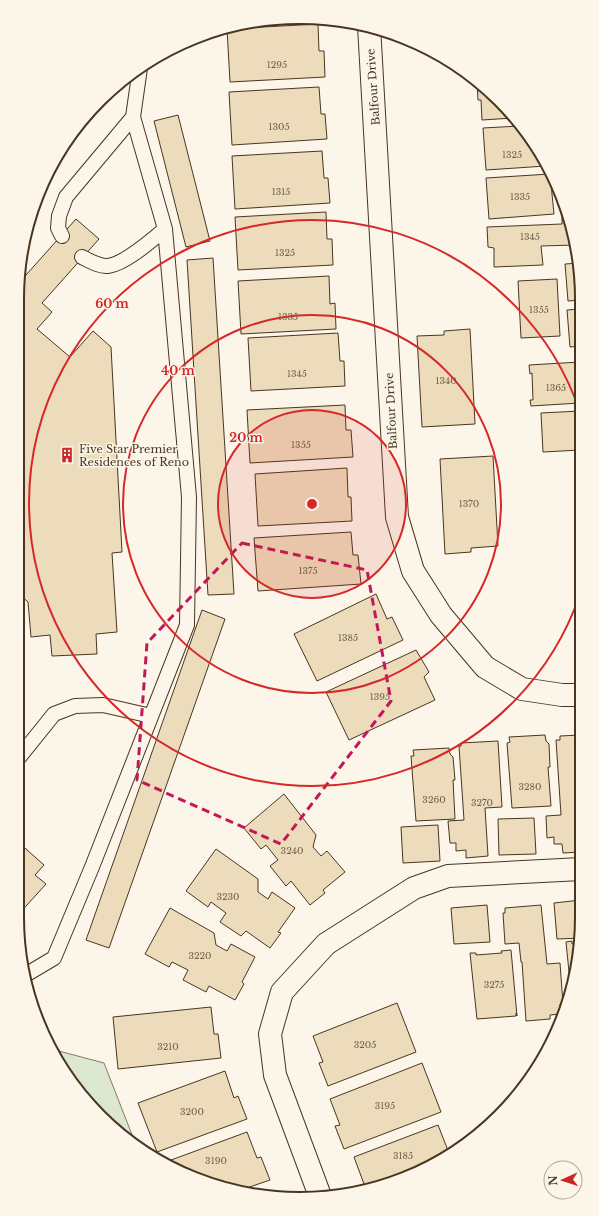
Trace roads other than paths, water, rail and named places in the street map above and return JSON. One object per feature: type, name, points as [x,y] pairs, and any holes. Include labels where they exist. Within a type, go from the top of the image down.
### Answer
[{"type":"street","name":"Balfour Drive","points":[[369,33],[397,517],[413,571],[441,614],[485,667],[522,690],[562,695],[575,695]]},
{"type":"street","points":[[318,1191],[275,1075],[270,1034],[282,992],[326,944],[414,888],[448,876],[575,869]]},
{"type":"lane","points":[[29,972],[54,958],[92,868],[187,625],[189,497],[165,229],[133,117],[139,76]]},
{"type":"lane","points":[[62,236],[58,228],[59,216],[66,196],[133,117]]},
{"type":"lane","points":[[82,257],[93,263],[108,267],[120,262],[141,249],[165,229]]},
{"type":"lane","points":[[24,751],[54,714],[74,706],[103,704],[151,716]]},
{"type":"place","name":"Five Star Premier Residences of Reno","points":[[67,455]]}]
